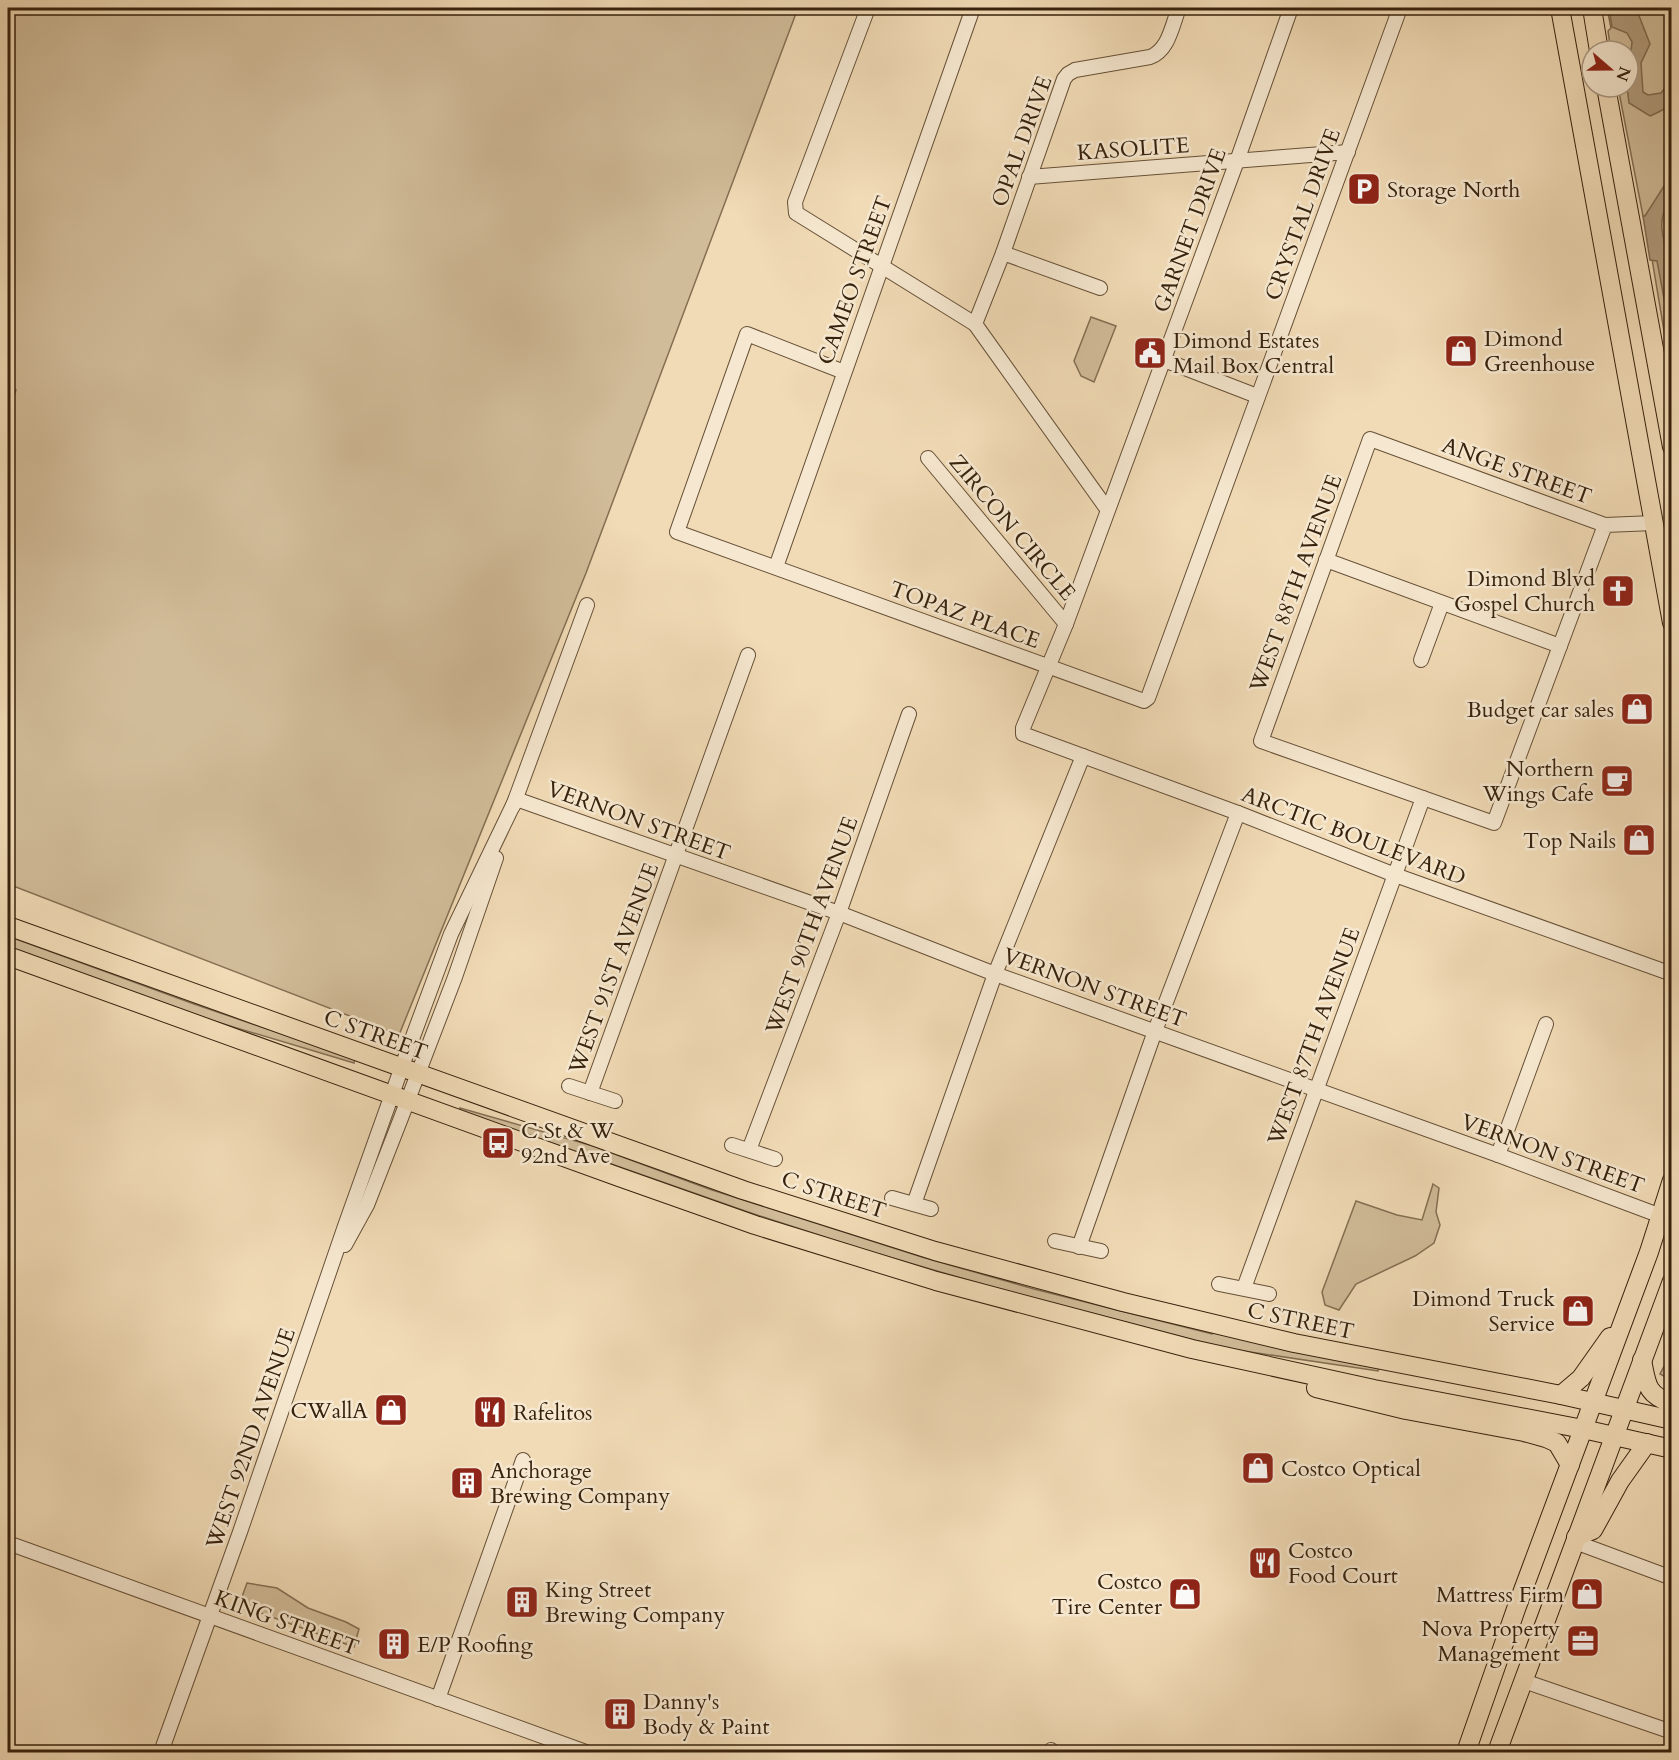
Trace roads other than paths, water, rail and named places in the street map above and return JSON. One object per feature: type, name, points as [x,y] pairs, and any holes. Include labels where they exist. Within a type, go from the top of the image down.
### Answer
[{"type":"main road","points":[[1560,8],[1671,623]]},
{"type":"main road","points":[[1592,8],[1597,39]]},
{"type":"main road","points":[[1608,99],[1671,447]]},
{"type":"main road","name":"C STREET","points":[[8,926],[743,1190],[1001,1270],[1134,1305],[1294,1343],[1562,1395],[1671,1420]]},
{"type":"main road","points":[[8,956],[745,1221],[859,1258],[1047,1312],[1241,1360],[1671,1449]]},
{"type":"main road","points":[[1466,1752],[1622,1325],[1661,1216],[1671,1180]]},
{"type":"main road","points":[[1497,1752],[1671,1281]]},
{"type":"main road","points":[[1562,1395],[1581,1378],[1607,1340],[1622,1325]]},
{"type":"main road","points":[[1642,1359],[1647,1387],[1659,1399],[1671,1404]]},
{"type":"main road","points":[[1241,1360],[1320,1389],[1406,1410],[1546,1438],[1557,1443],[1570,1465]]},
{"type":"main road","points":[[1575,1540],[1593,1530],[1620,1481],[1647,1443]]},
{"type":"street","points":[[868,8],[795,202],[795,213],[975,324],[1107,509]]},
{"type":"street","name":"CAMEO STREET","points":[[776,567],[973,8]]},
{"type":"street","name":"OPAL DRIVE","points":[[975,324],[1003,253],[1064,79],[1075,70],[1158,54],[1164,47],[1179,8]]},
{"type":"street","name":"GARNET DRIVE","points":[[1023,734],[1023,728],[1066,624],[1164,360],[1291,8]]},
{"type":"street","name":"CRYSTAL DRIVE","points":[[1140,701],[1148,698],[1400,8]]},
{"type":"street","name":"KASOLITE","points":[[1029,177],[1348,152]]},
{"type":"street","points":[[1003,253],[1100,288]]},
{"type":"street","name":"TOPAZ PLACE","points":[[844,372],[747,334],[676,532],[1140,701]]},
{"type":"street","points":[[1164,360],[1257,396]]},
{"type":"street","name":"ANGE STREET","points":[[1370,439],[1605,525],[1654,523]]},
{"type":"street","name":"WEST 88TH AVENUE","points":[[1370,439],[1261,741],[1423,798]]},
{"type":"street","name":"ZIRCON CIRCLE","points":[[928,458],[1066,624]]},
{"type":"street","points":[[1423,798],[1494,823],[1605,525]]},
{"type":"street","points":[[1326,560],[1560,646]]},
{"type":"street","points":[[1421,660],[1442,603]]},
{"type":"street","name":"WEST 92ND AVENUE","points":[[161,1752],[330,1273],[367,1205],[409,1071],[455,977],[516,799],[587,605]]},
{"type":"street","name":"WEST 91ST AVENUE","points":[[590,1093],[748,655]]},
{"type":"street","name":"WEST 90TH AVENUE","points":[[749,1150],[839,913],[909,714]]},
{"type":"street","name":"ARCTIC BOULEVARD","points":[[1023,734],[1238,813],[1395,875],[1671,974]]},
{"type":"street","points":[[914,1204],[995,974],[1083,756]]},
{"type":"street","name":"WEST 87TH AVENUE","points":[[1244,1288],[1423,798]]},
{"type":"street","name":"VERNON STREET","points":[[516,799],[839,913],[995,974],[1661,1216]]},
{"type":"street","points":[[1079,1247],[1155,1032],[1238,813]]},
{"type":"street","points":[[1498,1155],[1546,1024]]},
{"type":"street","points":[[569,1086],[615,1101]]},
{"type":"street","points":[[732,1145],[775,1159]]},
{"type":"street","points":[[892,1198],[931,1209]]},
{"type":"street","points":[[1054,1240],[1101,1251]]},
{"type":"street","points":[[1219,1284],[1269,1294]]},
{"type":"street","points":[[438,1699],[523,1460]]},
{"type":"street","points":[[1575,1540],[1671,1578]]},
{"type":"street","name":"KING STREET","points":[[8,1543],[586,1752]]},
{"type":"street","points":[[1524,1681],[1671,1732]]},
{"type":"place","name":"Storage North","points":[[1364,189]]},
{"type":"place","name":"Dimond Greenhouse","points":[[1461,351]]},
{"type":"place","name":"Dimond Estates Mail Box Central","points":[[1150,353]]},
{"type":"place","name":"Dimond Blvd Gospel Church","points":[[1618,591]]},
{"type":"place","name":"Budget car sales","points":[[1637,709]]},
{"type":"place","name":"Northern Wings Cafe","points":[[1617,781]]},
{"type":"place","name":"Top Nails","points":[[1639,840]]},
{"type":"place","name":"C St & W 92nd Ave","points":[[498,1143]]},
{"type":"place","name":"Dimond Truck Service","points":[[1578,1311]]},
{"type":"place","name":"CWallA","points":[[391,1410]]},
{"type":"place","name":"Rafelitos","points":[[490,1412]]},
{"type":"place","name":"Costco Optical","points":[[1258,1468]]},
{"type":"place","name":"Anchorage Brewing Company","points":[[467,1483]]},
{"type":"place","name":"Costco Food Court","points":[[1265,1563]]},
{"type":"place","name":"Costco Tire Center","points":[[1185,1594]]},
{"type":"place","name":"Mattress Firm","points":[[1587,1594]]},
{"type":"place","name":"King Street Brewing Company","points":[[522,1602]]},
{"type":"place","name":"Nova Property Management","points":[[1583,1641]]},
{"type":"place","name":"E/P Roofing","points":[[394,1644]]},
{"type":"place","name":"Danny's Body & Paint","points":[[620,1714]]}]
